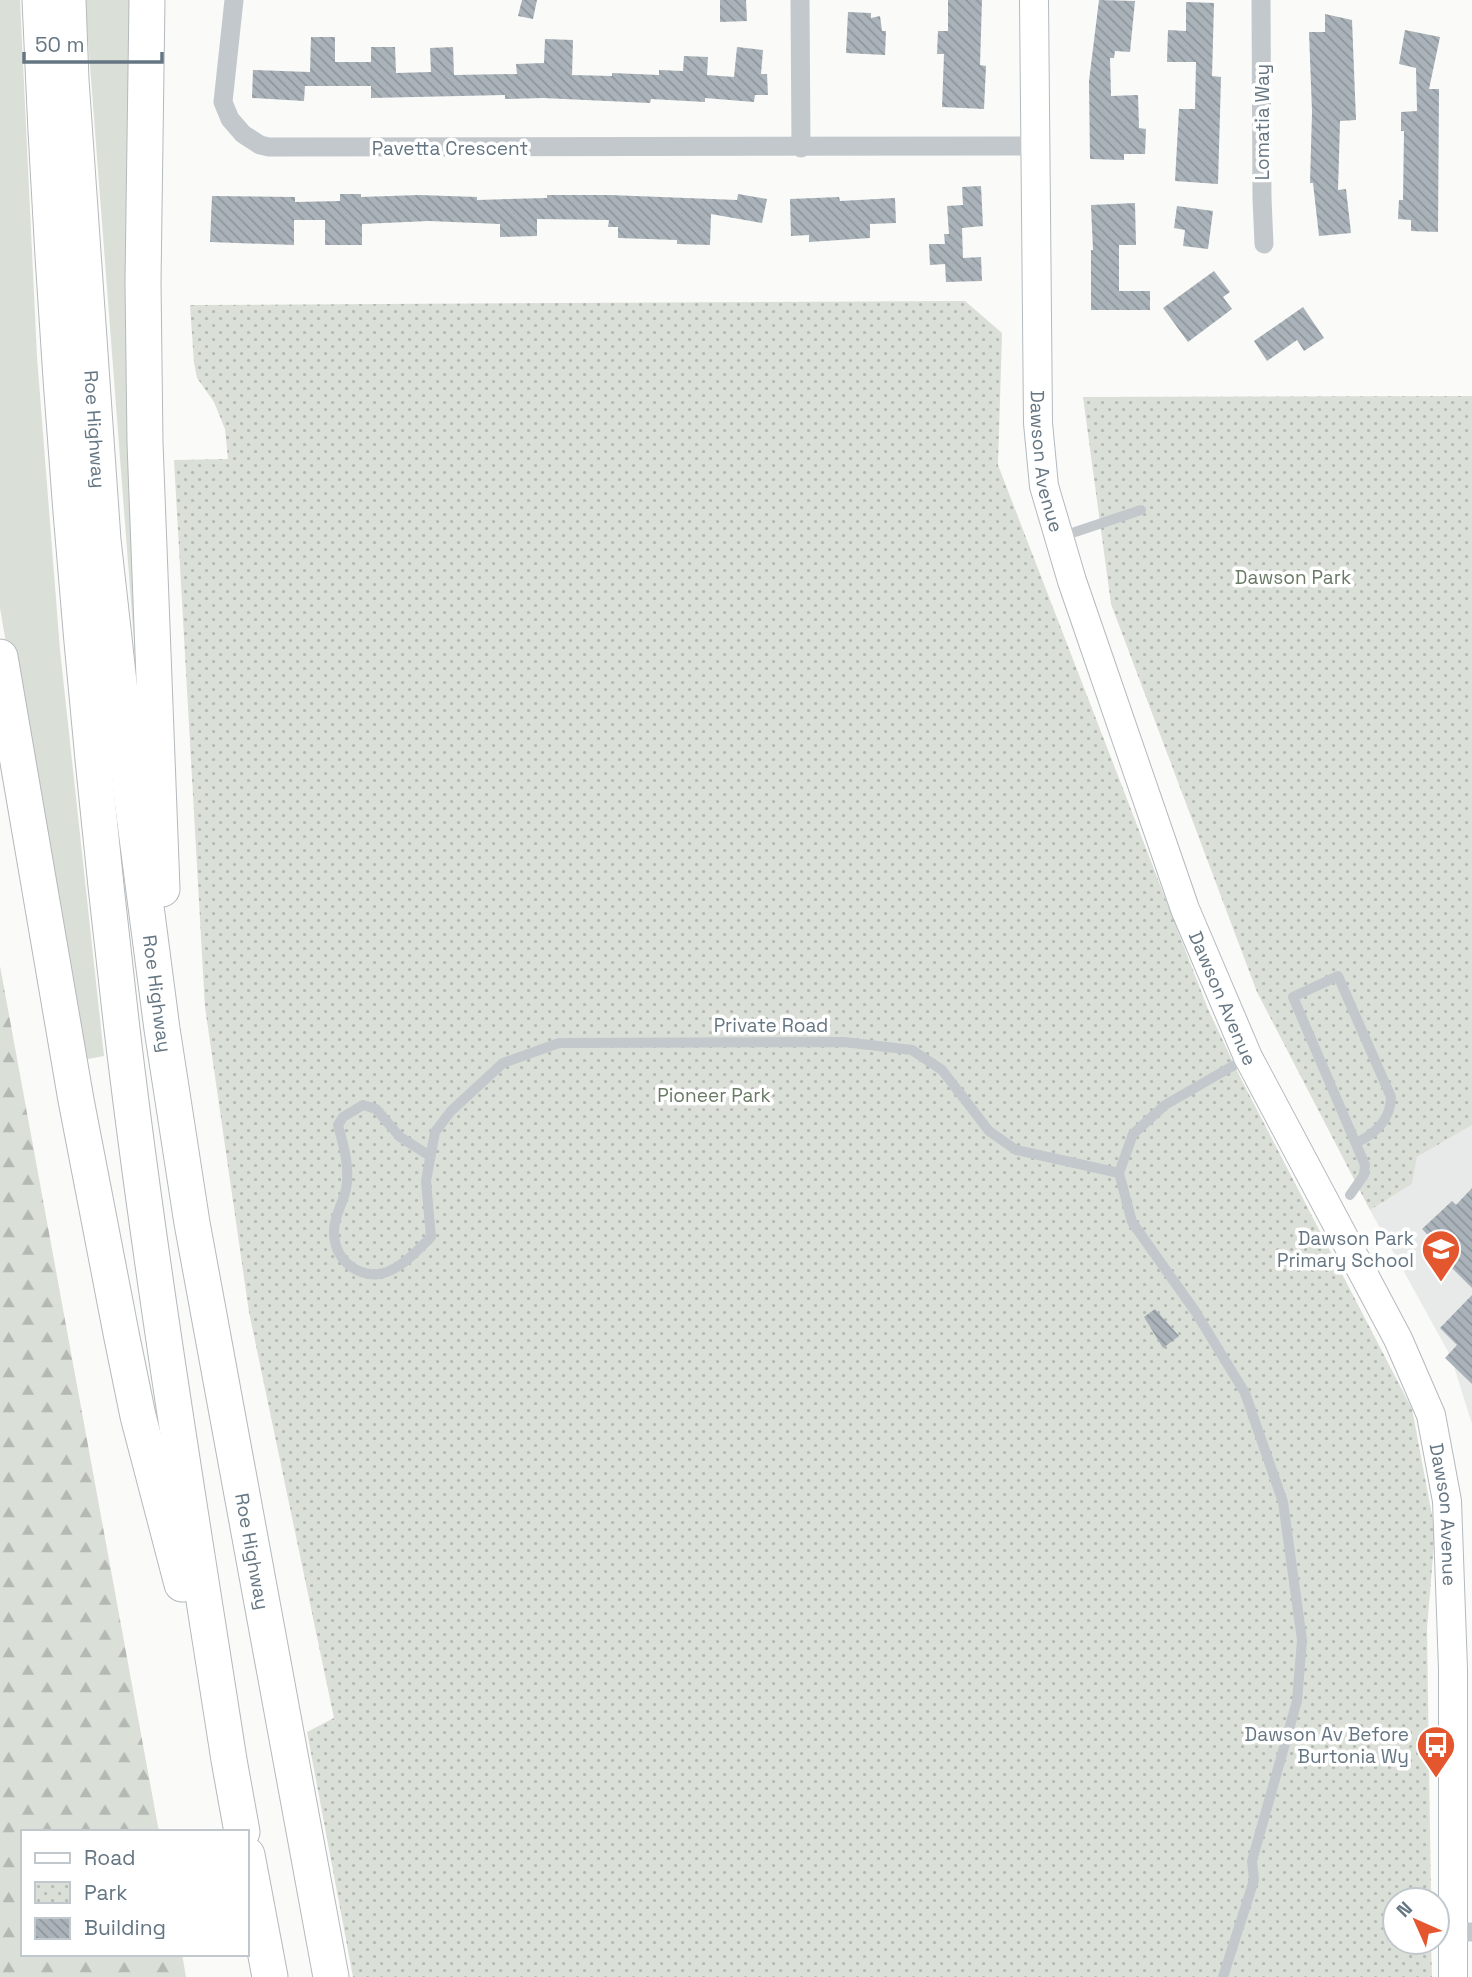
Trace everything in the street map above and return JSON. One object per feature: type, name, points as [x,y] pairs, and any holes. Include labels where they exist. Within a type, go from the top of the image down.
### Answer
[{"type":"highway","name":"Roe Highway","points":[[40,0],[59,340],[74,547],[95,781],[122,1031],[156,1283],[242,1830]]},
{"type":"highway","name":"Roe Highway","points":[[68,0],[103,540],[131,799],[192,1223],[331,1977]]},
{"type":"highway","points":[[146,0],[143,268],[145,443],[162,845],[162,1029]]},
{"type":"highway","points":[[0,657],[74,1087],[138,1416],[229,1760]]},
{"type":"highway","points":[[248,1860],[270,1977]]},
{"type":"main road","name":"Dawson Avenue","points":[[1034,0],[1038,423],[1044,486],[1185,909],[1248,1057],[1398,1339],[1431,1415],[1447,1501],[1462,1678],[1462,1932],[1453,1977]]},
{"type":"street","name":"Pavetta Crescent","points":[[234,0],[223,102],[230,118],[243,134],[260,145],[269,147],[1034,146]]},
{"type":"street","points":[[800,0],[801,148]]},
{"type":"street","name":"Lomatia Way","points":[[1261,0],[1264,244]]},
{"type":"lane","points":[[1059,537],[1141,510]]},
{"type":"lane","points":[[1350,1195],[1364,1175],[1365,1165],[1293,997],[1338,976],[1391,1097],[1391,1105],[1384,1121],[1367,1138],[1356,1143]]},
{"type":"lane","name":"Private Road","points":[[430,1156],[400,1137],[376,1109],[363,1105],[343,1116],[338,1125],[348,1159],[348,1170],[334,1229],[335,1246],[342,1259],[357,1271],[371,1275],[388,1272],[405,1262],[431,1237],[426,1181],[435,1132],[451,1111],[503,1063],[559,1043],[844,1042],[912,1050],[942,1070],[989,1131],[1016,1150],[1119,1173]]},
{"type":"lane","points":[[1223,1977],[1254,1880],[1252,1860],[1297,1701],[1302,1640],[1283,1502],[1245,1393],[1195,1311],[1132,1222],[1119,1173],[1133,1134],[1165,1105],[1248,1057]]},
{"type":"shaded area","name":"Dawson Park Primary School","points":[[1472,1125],[1472,1424],[1451,1357],[1370,1210],[1412,1184],[1417,1157]]},
{"type":"green space","points":[[0,0],[20,0],[37,357],[60,650],[104,1056],[77,1061],[0,608]]},
{"type":"green space","points":[[85,0],[137,0],[131,303],[136,667]]},
{"type":"green space","name":"Pioneer Park","points":[[965,301],[1002,333],[998,465],[1208,1009],[1241,1079],[1412,1409],[1435,1531],[1427,1629],[1431,1886],[1381,1886],[1381,1956],[1431,1956],[1432,1977],[353,1977],[307,1732],[334,1718],[249,1312],[205,1007],[174,460],[228,459],[225,429],[214,402],[197,378],[190,305]]},
{"type":"green space","name":"Dawson Park","points":[[1472,396],[1472,1125],[1417,1157],[1412,1184],[1370,1210],[1257,992],[1111,604],[1083,397]]},
{"type":"green space","points":[[0,966],[159,1830],[21,1830],[21,1956],[182,1956],[186,1977],[0,1977]]},
{"type":"building","points":[[522,0],[537,0],[533,19],[518,16]]},
{"type":"building","points":[[720,0],[746,0],[747,21],[720,22]]},
{"type":"building","points":[[948,0],[982,0],[980,65],[986,66],[984,109],[942,107],[944,54],[937,54],[938,31],[948,31]]},
{"type":"building","points":[[1099,0],[1135,1],[1130,52],[1115,51],[1114,58],[1110,58],[1111,96],[1138,95],[1139,128],[1146,129],[1145,154],[1124,154],[1124,160],[1090,159],[1089,81]]},
{"type":"building","points":[[1186,2],[1214,3],[1212,76],[1221,77],[1218,184],[1175,181],[1179,109],[1195,109],[1196,62],[1167,62],[1168,30],[1186,31]]},
{"type":"building","points":[[848,12],[871,13],[871,18],[880,16],[882,31],[886,31],[885,55],[846,53]]},
{"type":"building","points":[[1325,14],[1352,20],[1356,120],[1340,121],[1338,190],[1346,189],[1351,233],[1319,236],[1313,183],[1310,183],[1312,112],[1309,32],[1325,32]]},
{"type":"building","points":[[1405,30],[1440,37],[1429,89],[1439,89],[1438,232],[1411,231],[1411,220],[1398,219],[1399,200],[1403,200],[1404,131],[1401,131],[1401,112],[1417,111],[1416,68],[1399,64]]},
{"type":"building","points":[[311,37],[335,37],[335,62],[371,62],[371,47],[395,47],[396,73],[431,72],[430,48],[453,47],[454,75],[517,74],[516,64],[544,63],[545,39],[573,40],[572,75],[659,75],[659,70],[683,71],[684,56],[708,57],[707,75],[734,77],[737,47],[763,50],[761,74],[767,74],[768,95],[755,95],[754,102],[705,98],[705,102],[651,99],[650,103],[505,99],[505,95],[371,98],[371,86],[305,86],[304,101],[252,98],[253,70],[310,72]]},
{"type":"building","points":[[981,186],[983,226],[962,228],[963,258],[981,257],[982,281],[946,282],[945,264],[930,265],[929,244],[945,244],[944,234],[949,234],[947,206],[963,205],[962,187]]},
{"type":"building","points":[[340,194],[361,194],[361,197],[477,197],[477,200],[547,198],[547,195],[610,195],[737,200],[738,194],[767,199],[762,223],[711,214],[710,245],[677,244],[677,240],[618,238],[618,227],[608,227],[609,220],[537,219],[537,236],[500,237],[500,224],[429,221],[362,224],[362,245],[325,245],[325,220],[294,220],[294,245],[210,242],[212,196],[295,197],[295,202],[340,201]]},
{"type":"building","points":[[839,197],[840,201],[895,198],[896,223],[870,224],[870,238],[809,242],[809,235],[791,236],[790,199]]},
{"type":"building","points":[[1135,203],[1136,245],[1119,245],[1119,291],[1150,291],[1150,310],[1091,310],[1091,205]]},
{"type":"building","points":[[1177,206],[1213,211],[1208,249],[1183,246],[1185,230],[1174,228]]},
{"type":"building","points":[[1214,271],[1230,292],[1223,297],[1232,309],[1188,342],[1163,308]]},
{"type":"building","points":[[1303,307],[1324,338],[1304,351],[1297,340],[1267,361],[1254,341]]},
{"type":"building","points":[[1472,1188],[1472,1288],[1443,1259],[1447,1255],[1422,1229],[1452,1201],[1456,1205]]},
{"type":"building","points":[[1472,1295],[1472,1384],[1445,1358],[1457,1345],[1440,1328]]},
{"type":"building","points":[[1155,1309],[1179,1336],[1163,1348],[1144,1317]]},
{"type":"place","name":"Dawson Park Primary School","points":[[1441,1283]]},
{"type":"place","name":"Dawson Av Before Burtonia Wy","points":[[1436,1779]]}]
